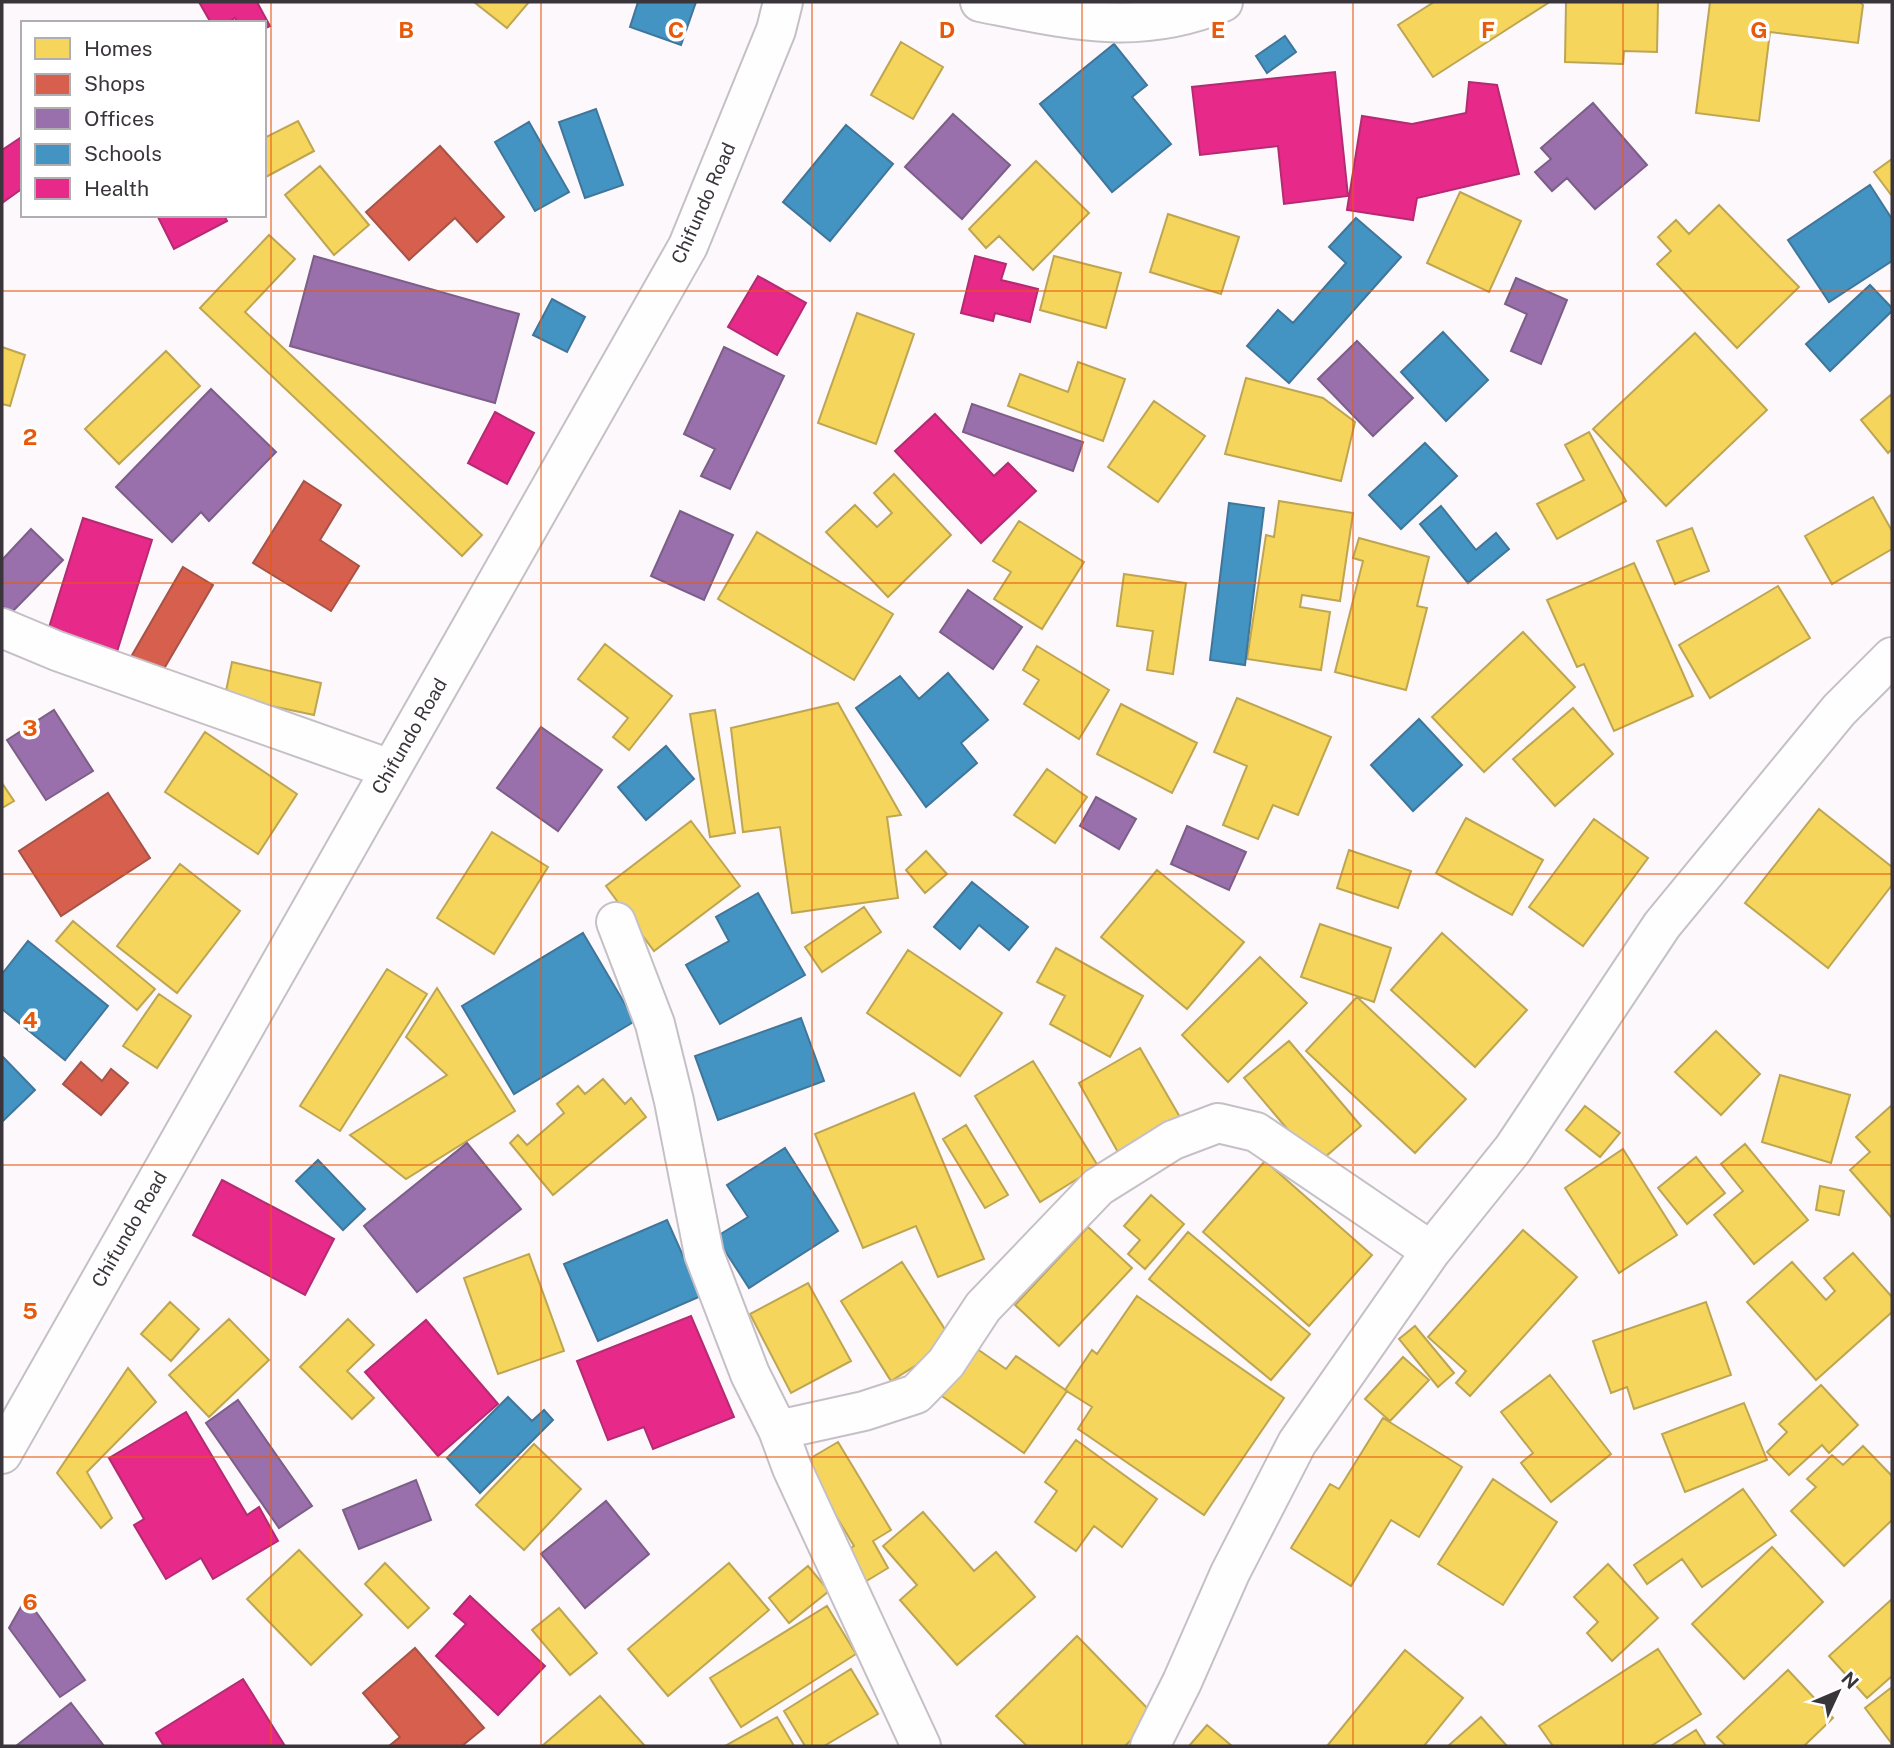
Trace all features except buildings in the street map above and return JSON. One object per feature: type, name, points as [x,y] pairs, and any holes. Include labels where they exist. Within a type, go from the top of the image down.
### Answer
[{"type":"street","name":"Chifundo Road","points":[[2,1454],[688,246],[776,30],[783,2]]},
{"type":"street","points":[[980,2],[1079,22],[1147,22],[1200,12],[1223,2]]},
{"type":"street","points":[[2,628],[57,651],[390,769]]},
{"type":"street","points":[[1150,1746],[1182,1682],[1230,1573],[1297,1443],[1431,1251],[1513,1149],[1662,925],[1839,710],[1892,657]]},
{"type":"street","points":[[616,922],[655,1024],[674,1101],[704,1254],[750,1374],[921,1746]]},
{"type":"street","points":[[778,1430],[864,1411],[916,1394],[946,1363],[983,1307],[1098,1187],[1173,1140],[1218,1123],[1256,1132],[1431,1251]]}]
